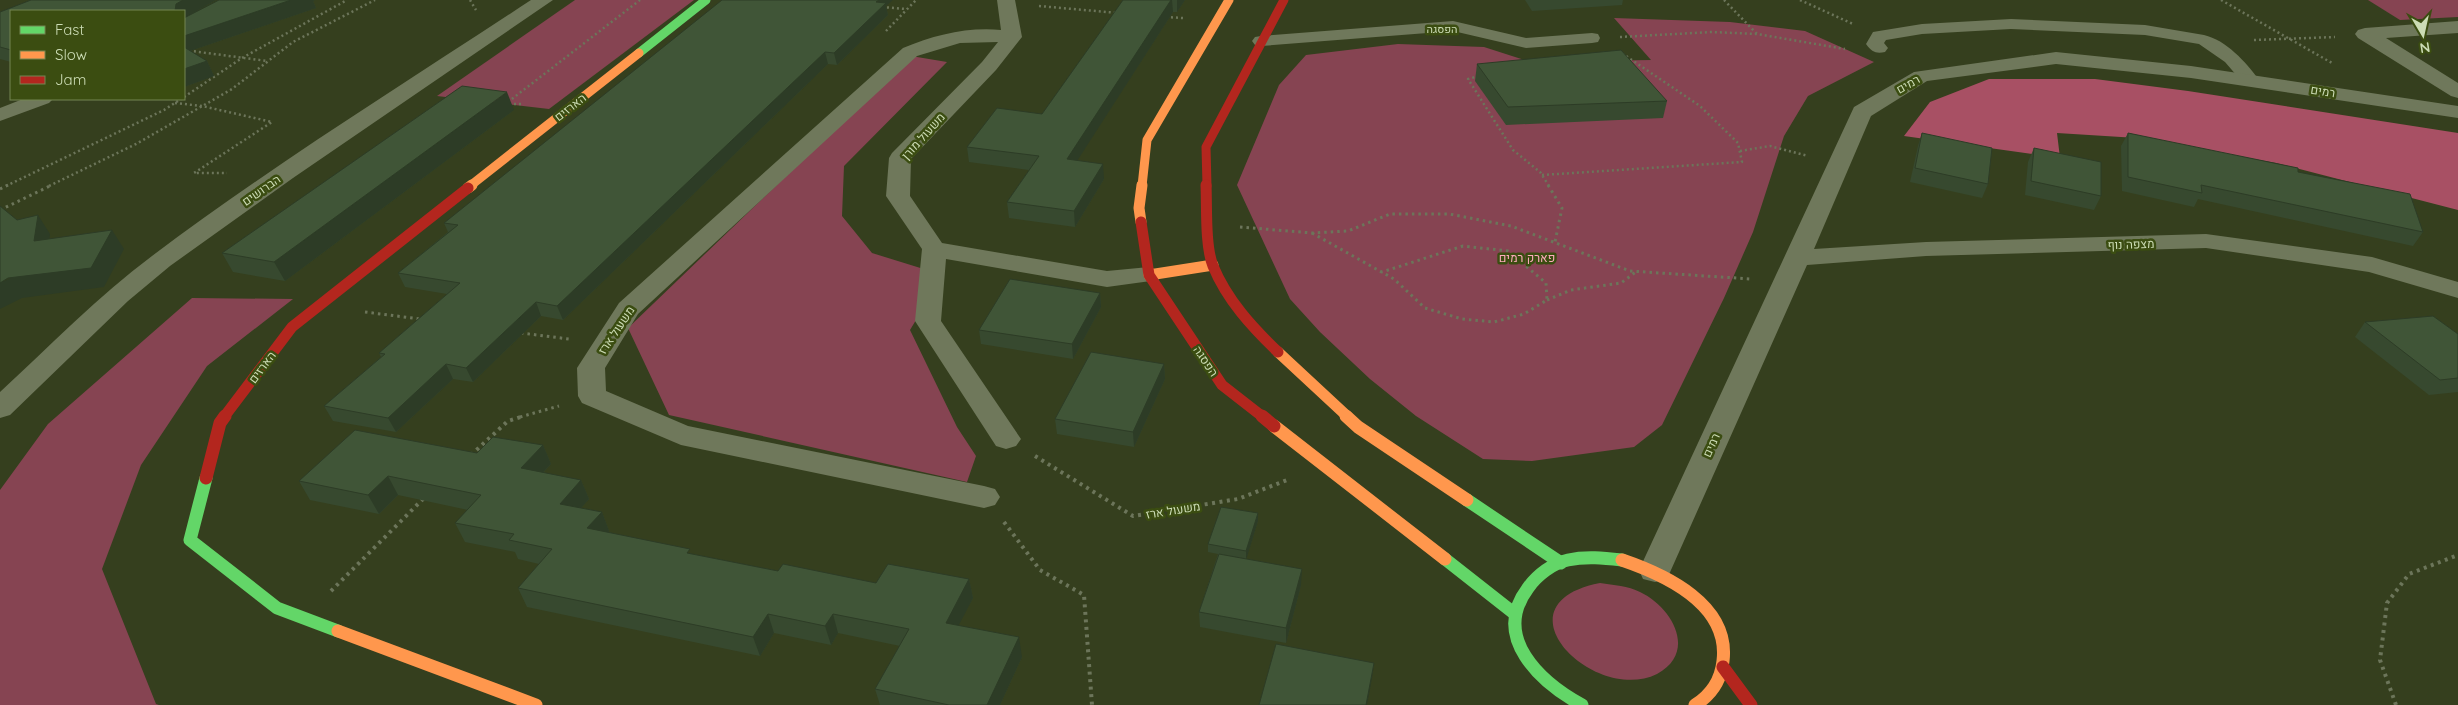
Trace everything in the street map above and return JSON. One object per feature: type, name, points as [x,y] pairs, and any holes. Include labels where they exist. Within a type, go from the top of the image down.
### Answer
[{"type":"street","name":"הברושים","points":[[0,408],[119,295],[161,261],[285,173],[544,0]]},
{"type":"street","name":"הארזים","points":[[536,705],[277,608],[190,540],[220,424],[292,328],[706,0]]},
{"type":"street","name":"הפסגה","points":[[1229,0],[1147,140],[1139,208],[1149,275],[1222,384],[1515,614]]},
{"type":"street","points":[[1284,0],[1206,147],[1208,224],[1213,265],[1246,321],[1358,427],[1561,563]]},
{"type":"street","points":[[1006,2],[1012,37]]},
{"type":"street","points":[[2365,34],[2458,27]]},
{"type":"street","name":"משעול ארז","points":[[592,396],[591,368],[628,309],[910,52],[940,39],[983,34],[1012,37]]},
{"type":"street","points":[[2365,34],[2458,92]]},
{"type":"street","name":"משעול מורן","points":[[934,249],[898,196],[900,158],[989,66],[1012,37]]},
{"type":"street","name":"רמים","points":[[1655,570],[1785,282],[1798,258],[1862,112],[1920,76],[2056,58],[2250,80],[2458,112]]},
{"type":"street","points":[[0,115],[39,100]]},
{"type":"street","name":"מצפה נוף","points":[[1798,258],[1926,249],[2206,242],[2372,264],[2458,290]]},
{"type":"street","points":[[1006,439],[928,321],[934,249],[1107,279],[1149,275],[1213,265]]},
{"type":"street","points":[[592,396],[681,435],[984,496]]},
{"type":"street","points":[[1561,700],[1521,652],[1514,625],[1518,600],[1532,579],[1554,565],[1584,557],[1615,558],[1655,570],[1679,582],[1703,603],[1719,628],[1725,656],[1719,680],[1702,702],[1695,705]]},
{"type":"street","points":[[1723,667],[1751,705]]},
{"type":"lane","points":[[1879,42],[1922,29],[2011,24],[2145,30],[2204,40],[2231,58],[2250,80]]},
{"type":"lane","name":"הפסגה","points":[[1261,41],[1453,26],[1526,43],[1592,38]]},
{"type":"path","points":[[185,96],[242,58],[347,0]]},
{"type":"path","points":[[0,210],[136,144],[232,89],[293,42],[375,0]]},
{"type":"path","points":[[506,104],[640,0]]},
{"type":"path","points":[[1724,0],[1757,34]]},
{"type":"path","points":[[1800,0],[1879,42]]},
{"type":"path","points":[[2221,0],[2337,66]]},
{"type":"path","points":[[1006,2],[1121,13]]},
{"type":"path","points":[[879,7],[907,9]]},
{"type":"path","points":[[1159,16],[1216,21]]},
{"type":"path","points":[[1592,38],[1712,32],[1757,34],[1845,49],[1879,42]]},
{"type":"path","points":[[2294,40],[2365,34]]},
{"type":"path","points":[[1542,175],[1742,162],[1738,143],[1700,106],[1636,61],[1592,38]]},
{"type":"path","points":[[185,50],[268,61]]},
{"type":"path","points":[[1484,75],[1468,79],[1513,150],[1542,175],[1562,208],[1556,242]]},
{"type":"path","points":[[0,189],[179,100]]},
{"type":"path","points":[[175,103],[202,106],[272,122],[194,173],[285,173]]},
{"type":"path","points":[[1740,151],[1770,146]]},
{"type":"path","points":[[1208,224],[1312,233],[1348,231],[1390,214],[1449,214],[1511,226],[1630,271],[1785,282]]},
{"type":"path","points":[[1312,233],[1394,279],[1425,308],[1462,319],[1494,322],[1524,314],[1547,300],[1571,290],[1621,283],[1637,271]]},
{"type":"path","points":[[1382,272],[1463,246],[1508,251],[1546,283],[1547,300]]},
{"type":"path","points":[[319,306],[428,320]]},
{"type":"path","points":[[517,332],[606,344]]},
{"type":"path","points":[[466,459],[508,421],[592,396]]},
{"type":"path","name":"משעול ארז","points":[[1006,439],[1133,516],[1238,499],[1325,465]]},
{"type":"path","points":[[304,618],[431,491]]},
{"type":"path","points":[[984,496],[1040,570],[1084,595],[1092,705]]},
{"type":"path","points":[[2396,705],[2380,660],[2387,603],[2409,574],[2458,555]]},
{"type":"green space","points":[[575,0],[694,0],[549,109],[437,96]]},
{"type":"green space","points":[[2368,0],[2458,0],[2458,17],[2400,20]]},
{"type":"green space","name":"פארק רמים","points":[[1614,18],[1730,22],[1805,31],[1874,62],[1808,96],[1784,136],[1753,232],[1724,298],[1662,425],[1634,447],[1532,461],[1483,459],[1416,416],[1370,379],[1320,332],[1290,299],[1237,185],[1279,85],[1306,55],[1398,44],[1484,47],[1531,62],[1651,60]]},
{"type":"green space","points":[[911,56],[947,62],[844,166],[842,216],[872,253],[943,275],[910,330],[957,427],[976,456],[967,482],[669,415],[628,328]]},
{"type":"green space","points":[[192,298],[293,299],[207,366],[141,465],[102,569],[156,704],[159,705],[0,705],[0,490],[48,424]]},
{"type":"green space","points":[[1600,583],[1626,587],[1640,592],[1662,608],[1670,619],[1676,630],[1678,642],[1676,654],[1669,665],[1657,674],[1632,680],[1606,676],[1583,664],[1564,648],[1554,629],[1554,610],[1569,594]]},
{"type":"shaded area","points":[[1989,79],[2095,79],[2188,91],[2458,133],[2458,210],[2276,163],[2137,138],[2057,133],[2060,158],[1904,136],[1930,102]]},
{"type":"building","points":[[31,0],[183,0],[176,4],[175,10],[10,10],[10,50],[0,47],[0,12]]},
{"type":"building","points":[[219,0],[291,0],[185,36],[185,17]]},
{"type":"building","points":[[722,0],[879,0],[876,2],[886,3],[834,53],[825,52],[557,306],[536,302],[466,368],[446,364],[388,418],[324,406],[385,354],[379,353],[460,283],[398,273],[458,225],[444,223]]},
{"type":"building","points":[[1123,0],[1171,0],[1067,159],[1103,164],[1074,211],[1007,202],[1039,156],[967,147],[997,108],[1042,114]]},
{"type":"building","points":[[185,48],[207,61],[185,69]]},
{"type":"building","points":[[1621,50],[1667,101],[1508,107],[1477,64]]},
{"type":"building","points":[[462,86],[507,92],[274,262],[222,253]]},
{"type":"building","points":[[1922,133],[1992,148],[1988,184],[1915,168]]},
{"type":"building","points":[[2128,133],[2298,168],[2298,172],[2410,194],[2423,232],[2201,185],[2202,193],[2128,177]]},
{"type":"building","points":[[2034,148],[2101,162],[2101,196],[2031,181]]},
{"type":"building","points":[[0,206],[17,220],[38,215],[34,241],[112,230],[91,268],[8,278],[0,283]]},
{"type":"building","points":[[1010,279],[1100,293],[1072,344],[979,330]]},
{"type":"building","points":[[2433,316],[2458,334],[2458,378],[2440,380],[2365,322]]},
{"type":"building","points":[[1091,352],[1164,364],[1133,432],[1055,419]]},
{"type":"building","points":[[355,430],[477,453],[493,437],[543,445],[521,468],[581,480],[560,504],[602,512],[587,528],[690,549],[687,553],[778,571],[783,564],[876,583],[888,564],[969,579],[946,623],[1019,637],[987,705],[949,705],[875,689],[909,629],[833,614],[825,626],[768,614],[753,637],[518,588],[552,549],[509,540],[514,534],[455,523],[481,495],[388,476],[368,495],[299,481]]},
{"type":"building","points":[[1221,507],[1258,513],[1246,551],[1208,544]]},
{"type":"building","points":[[1219,554],[1302,569],[1286,628],[1199,612]]},
{"type":"building","points":[[1276,644],[1374,663],[1366,705],[1259,705]]},
{"type":"traffic: fast","points":[[639,53],[706,0]]},
{"type":"traffic: fast","points":[[206,478],[190,540],[277,608],[338,631]]},
{"type":"traffic: fast","points":[[1467,500],[1561,563]]},
{"type":"traffic: fast","points":[[1582,705],[1565,696],[1549,684],[1535,669],[1523,653],[1516,635],[1514,617],[1519,599],[1532,582],[1558,563],[1588,558],[1622,560]]},
{"type":"traffic: fast","points":[[1445,559],[1515,614]]},
{"type":"traffic: slow","points":[[1141,222],[1139,208],[1147,140],[1229,0]]},
{"type":"traffic: slow","points":[[468,188],[639,53]]},
{"type":"traffic: slow","points":[[1149,275],[1213,265]]},
{"type":"traffic: slow","points":[[1278,352],[1358,427],[1467,500]]},
{"type":"traffic: slow","points":[[1274,426],[1445,559]]},
{"type":"traffic: slow","points":[[1622,560],[1659,574],[1678,585],[1710,613],[1720,630],[1725,649],[1722,670],[1712,690],[1695,705]]},
{"type":"traffic: slow","points":[[338,631],[536,705]]},
{"type":"traffic: jam","points":[[1278,352],[1246,321],[1213,265],[1207,224],[1206,147],[1284,0]]},
{"type":"traffic: jam","points":[[206,478],[220,423],[292,327],[468,188]]},
{"type":"traffic: jam","points":[[1141,222],[1149,275],[1222,385],[1274,426]]},
{"type":"traffic: jam","points":[[1723,667],[1751,705]]}]
